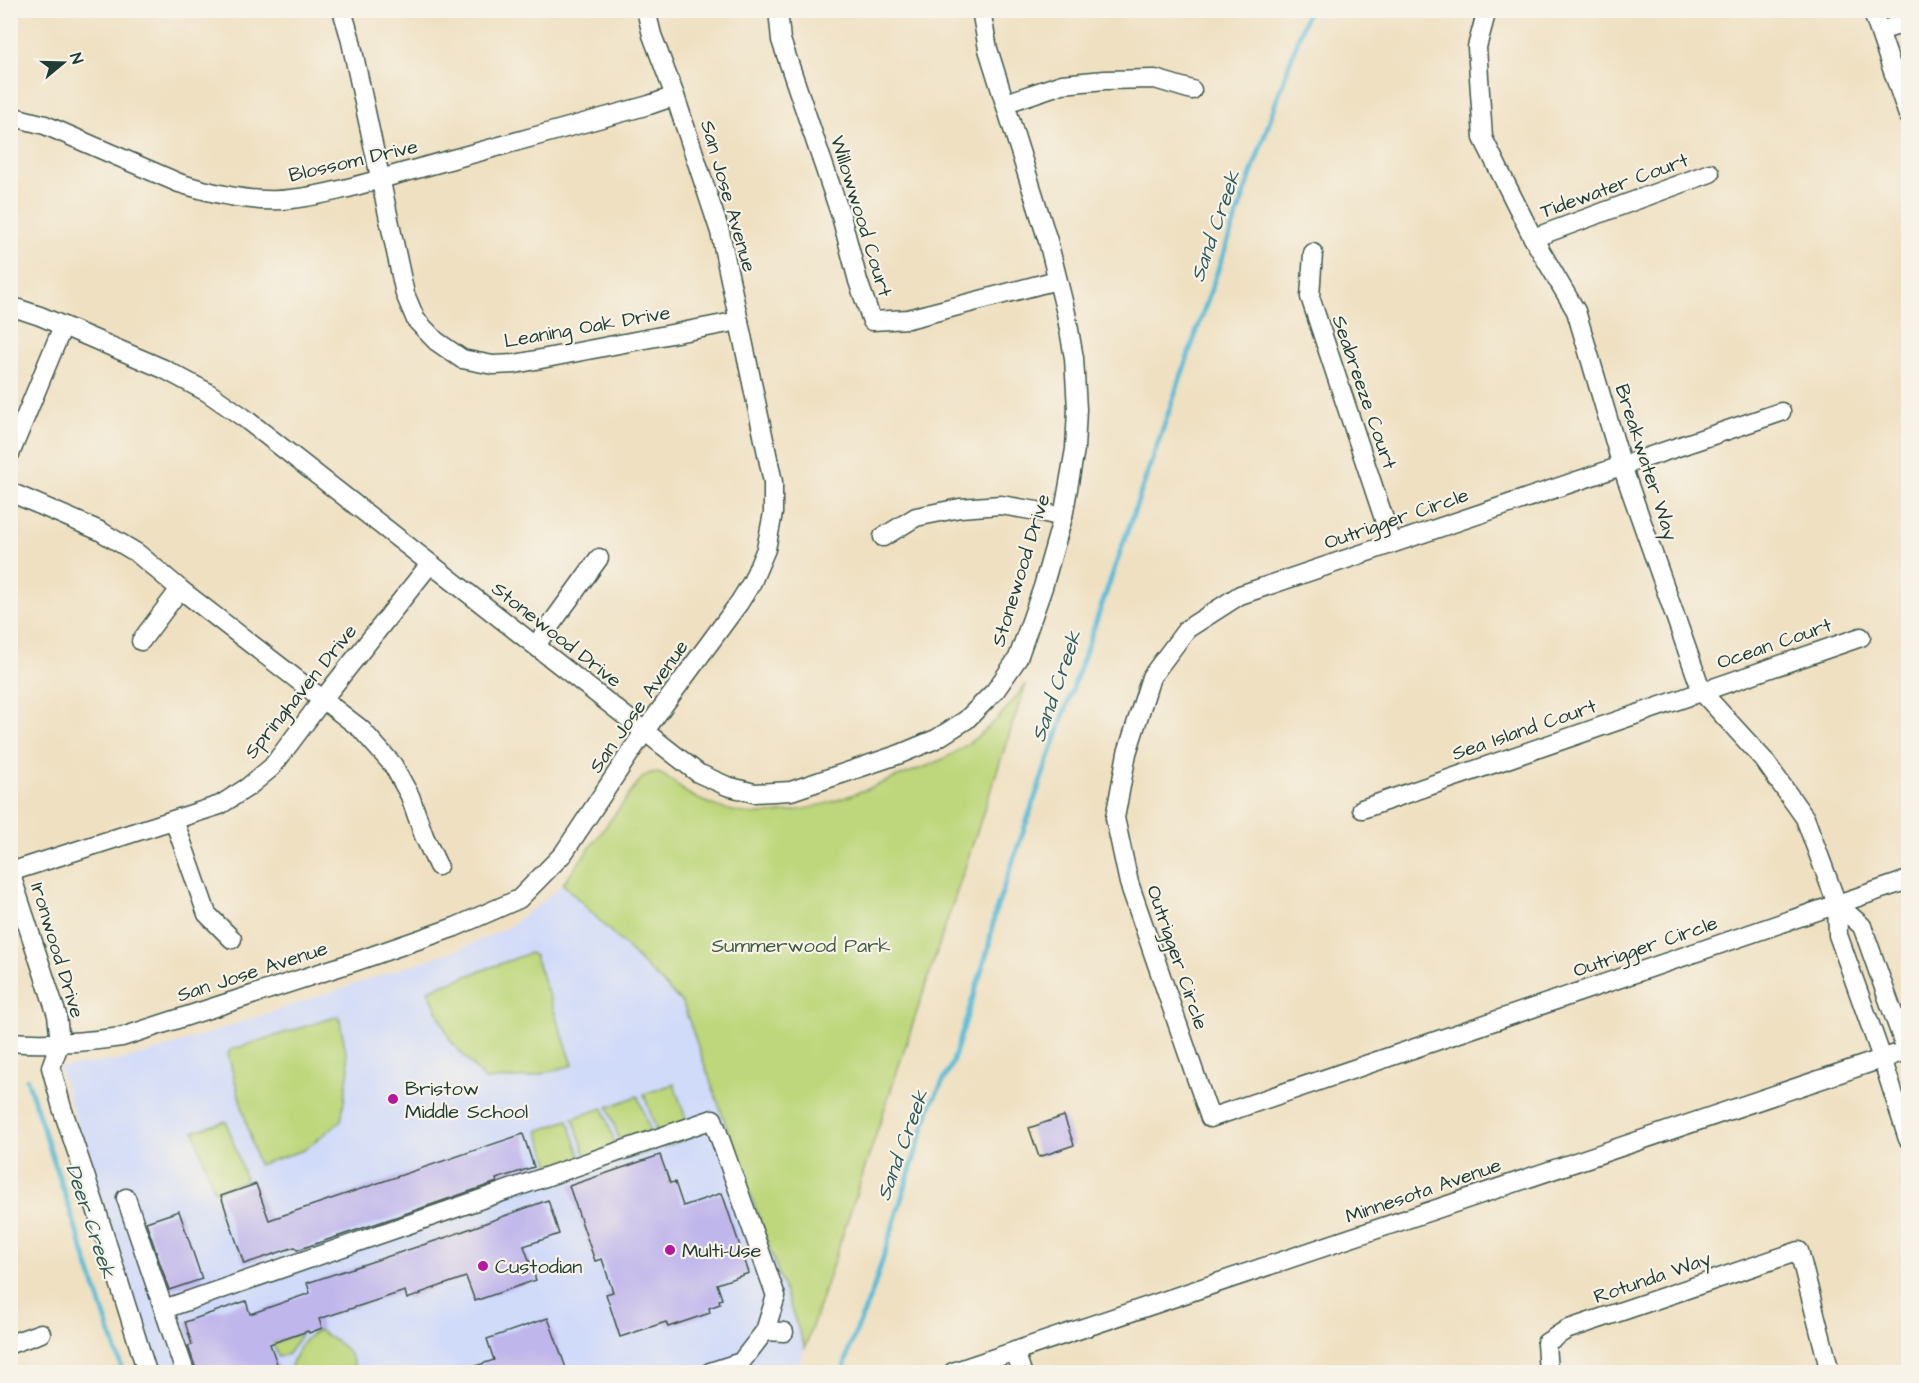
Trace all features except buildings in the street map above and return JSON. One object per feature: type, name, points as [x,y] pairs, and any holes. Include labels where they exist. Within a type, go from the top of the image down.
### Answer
[{"type":"street","name":"Leaning Oak Drive","points":[[342,10],[350,37],[405,294],[416,320],[436,341],[462,359],[494,365],[515,364],[739,321]]},
{"type":"street","name":"San Jose Avenue","points":[[10,1042],[32,1044],[86,1042],[122,1037],[346,965],[455,927],[519,899],[563,854],[644,732],[753,582],[766,549],[773,513],[774,482],[720,232],[675,96],[652,35],[646,10]]},
{"type":"street","name":"Willowwood Court","points":[[778,10],[781,40],[841,216],[858,281],[872,321],[908,319],[1057,280]]},
{"type":"street","name":"Stonewood Drive","points":[[10,306],[164,369],[207,392],[243,417],[698,773],[727,786],[753,793],[791,791],[900,754],[936,739],[966,720],[995,691],[1018,658],[1043,587],[1063,517],[1075,448],[1077,409],[1074,358],[1066,313],[1048,240],[988,49],[981,10]]},
{"type":"street","name":"Breakwater Way","points":[[1487,10],[1477,47],[1483,138],[1533,238],[1576,311],[1622,466],[1702,692],[1764,760],[1805,818],[1837,904],[1838,935],[1908,1139]]},
{"type":"street","points":[[1872,10],[1908,115]]},
{"type":"street","points":[[1880,32],[1908,22]]},
{"type":"street","points":[[1006,103],[1062,84],[1105,80],[1155,79],[1192,90]]},
{"type":"street","name":"Blossom Drive","points":[[10,116],[45,125],[179,183],[261,200],[291,200],[381,178],[675,96]]},
{"type":"street","name":"Tidewater Court","points":[[1533,238],[1710,173]]},
{"type":"street","name":"Seabreeze Court","points":[[1313,253],[1310,297],[1392,543]]},
{"type":"street","points":[[10,454],[63,326]]},
{"type":"street","name":"Outrigger Circle","points":[[1781,412],[1240,595],[1187,629],[1151,676],[1127,753],[1115,818],[1129,883],[1210,1118],[1837,904]]},
{"type":"street","points":[[10,492],[100,531],[137,553],[361,729],[393,765],[410,796],[424,836],[438,866]]},
{"type":"street","points":[[883,537],[916,517],[960,508],[1001,505],[1063,517]]},
{"type":"street","points":[[536,645],[599,558]]},
{"type":"street","name":"Springhaven Drive","points":[[10,872],[220,805],[248,787],[273,767],[323,699],[430,564]]},
{"type":"street","points":[[141,641],[180,589]]},
{"type":"street","name":"Ocean Court","points":[[1702,692],[1861,637]]},
{"type":"street","name":"Sea Island Court","points":[[1362,809],[1702,692]]},
{"type":"street","points":[[174,820],[207,914],[232,939]]},
{"type":"street","name":"Ironwood Drive","points":[[10,872],[57,1015],[60,1042]]},
{"type":"street","points":[[1837,904],[1908,880]]},
{"type":"street","name":"Breakwater Way","points":[[1837,904],[1862,926],[1908,1052]]},
{"type":"street","points":[[60,1042],[51,1067],[62,1108],[147,1372]]},
{"type":"street","name":"Minnesota Avenue","points":[[952,1372],[1882,1058],[1908,1052]]},
{"type":"street","points":[[164,1309],[713,1119],[776,1296],[765,1331],[742,1367],[710,1372]]},
{"type":"street","points":[[126,1198],[185,1372]]},
{"type":"street","name":"Rotunda Way","points":[[1547,1370],[1546,1343],[1566,1329],[1799,1251],[1830,1372]]},
{"type":"street","points":[[765,1331],[784,1332]]},
{"type":"street","points":[[10,1344],[40,1333]]},
{"type":"street","points":[[1015,1351],[1022,1372]]},
{"type":"shaded area","name":"Bristow Middle School","points":[[563,884],[683,1004],[805,1348],[796,1372],[157,1372],[59,1067],[117,1061],[150,1053],[465,947],[509,927]]},
{"type":"green space","name":"Summerwood Park","points":[[1026,684],[805,1348],[683,1004],[563,884],[641,779],[648,774],[661,774],[695,797],[712,805],[738,812],[774,814],[826,804],[930,765],[958,751],[991,725]]},
{"type":"green space","points":[[530,953],[535,956],[573,1065],[530,1077],[485,1080],[450,1040],[428,990]]},
{"type":"green space","points":[[339,1016],[349,1068],[341,1121],[304,1150],[258,1165],[228,1055],[230,1050]]},
{"type":"green space","points":[[674,1084],[692,1137],[662,1147],[644,1094]]},
{"type":"green space","points":[[638,1096],[656,1149],[626,1159],[608,1107]]},
{"type":"green space","points":[[603,1108],[621,1161],[591,1171],[573,1118]]},
{"type":"green space","points":[[568,1120],[586,1173],[556,1183],[538,1131]]},
{"type":"green space","points":[[226,1121],[246,1180],[214,1191],[194,1131]]},
{"type":"green space","points":[[319,1330],[348,1352],[352,1358],[354,1372],[290,1372],[293,1360],[300,1348],[308,1337]]},
{"type":"green space","points":[[302,1333],[288,1354],[278,1357],[273,1343]]},
{"type":"waterway","name":"Sand Creek","points":[[843,1372],[849,1349],[873,1290],[931,1104],[952,1064],[988,950],[995,913],[1308,10]]},
{"type":"waterway","name":"Deer Creek","points":[[27,1079],[123,1372]]},
{"type":"place","name":"Bristow Middle School","points":[[393,1099]]},
{"type":"place","name":"Multi-Use","points":[[670,1250]]},
{"type":"place","name":"Custodian","points":[[483,1266]]}]
